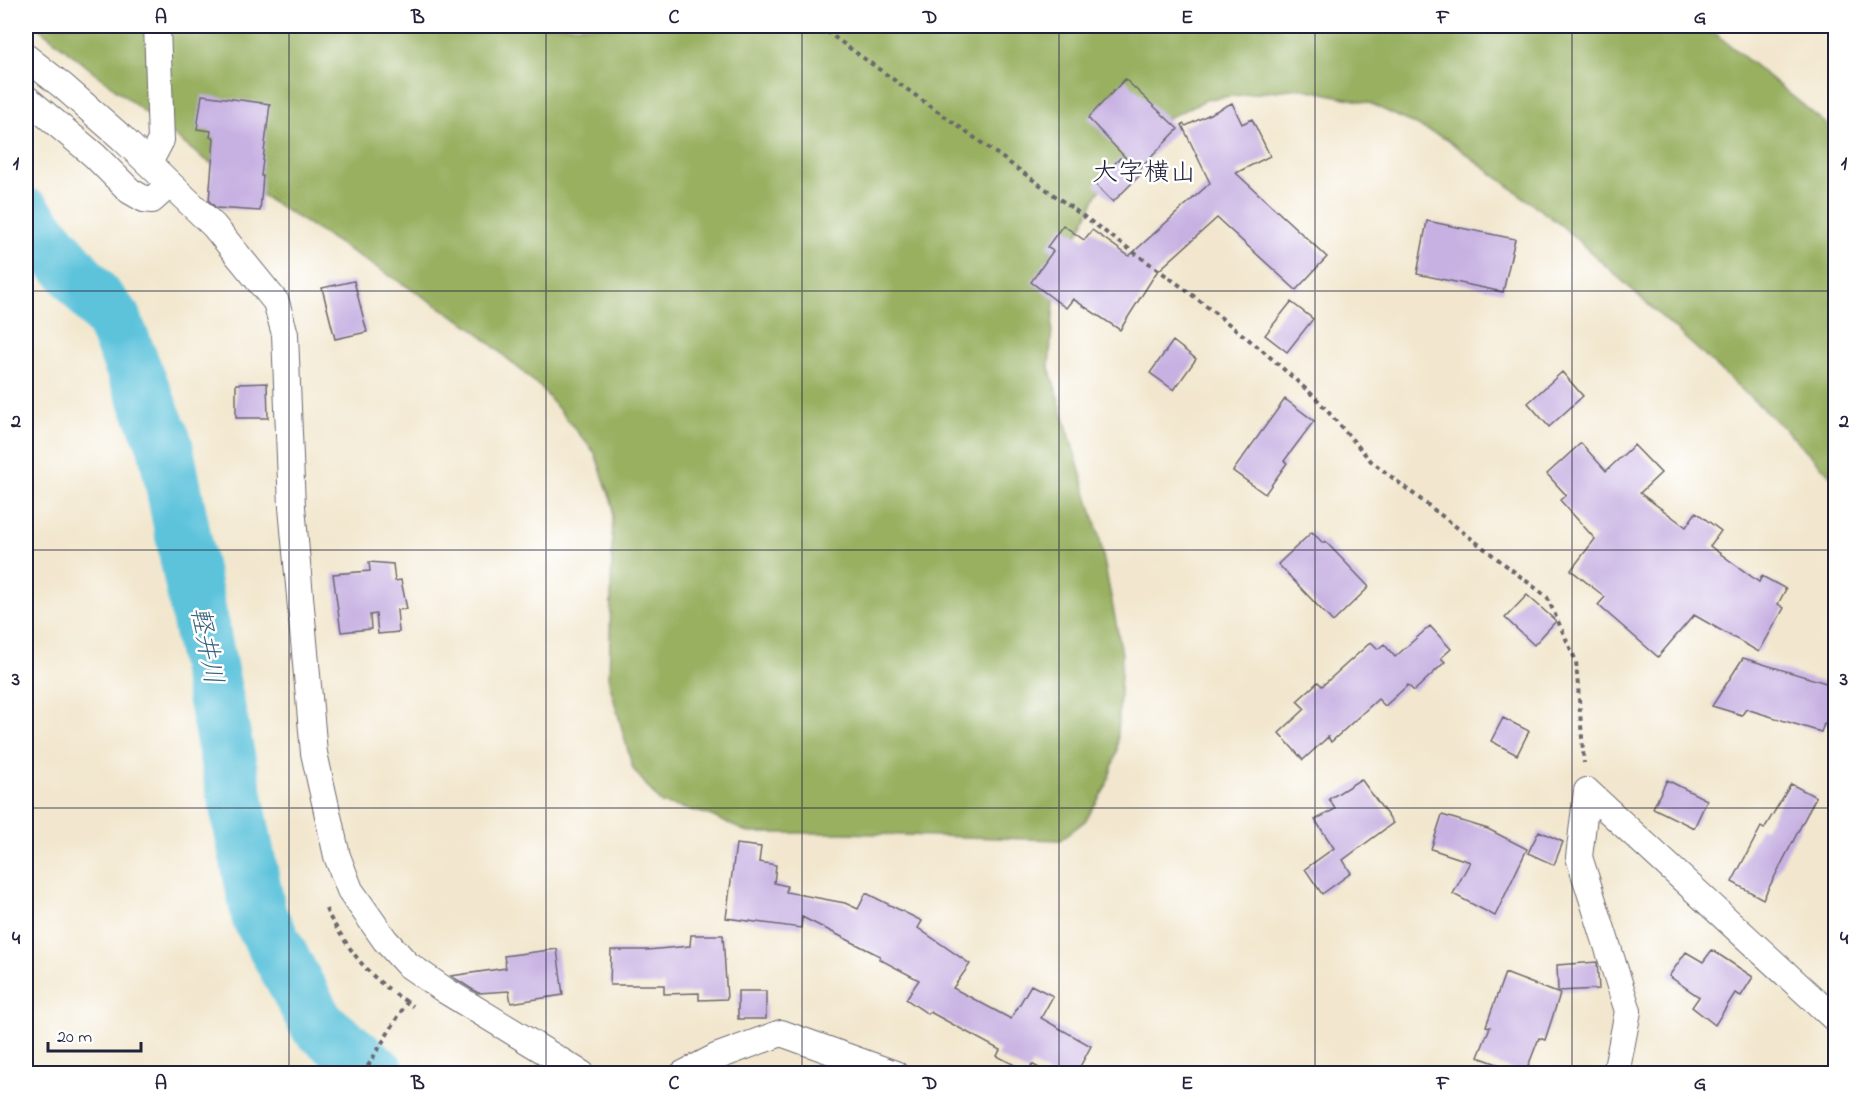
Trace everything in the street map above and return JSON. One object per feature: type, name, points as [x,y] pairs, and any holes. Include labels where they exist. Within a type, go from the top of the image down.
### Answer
[{"type":"street","points":[[149,163],[161,140],[157,26]]},
{"type":"street","points":[[26,57],[64,87],[149,163],[214,226],[276,302],[285,333],[292,507],[314,753],[337,856],[350,890],[385,940],[407,964],[446,991],[582,1074]]},
{"type":"street","points":[[26,98],[94,155],[130,191],[144,199],[152,200],[170,184]]},
{"type":"street","points":[[1587,791],[1836,1020]]},
{"type":"street","points":[[1587,791],[1579,857],[1628,1011],[1616,1074]]},
{"type":"street","points":[[683,1074],[716,1058],[782,1033],[895,1074]]},
{"type":"path","points":[[819,26],[1182,287],[1253,343],[1316,398],[1371,461],[1547,597],[1576,661],[1587,791]]},
{"type":"path","points":[[363,1074],[392,1025]]},
{"type":"green space","points":[[36,26],[1706,26],[1835,131],[1835,480],[1785,429],[1562,226],[1446,139],[1369,103],[1300,88],[1208,99],[1159,122],[1098,193],[1056,278],[1049,367],[1099,535],[1122,654],[1117,751],[1106,787],[1085,821],[1060,840],[844,833],[749,833],[707,814],[661,803],[633,769],[609,682],[613,506],[595,453],[541,388],[470,326],[201,157]]},
{"type":"building","points":[[1125,79],[1178,129],[1138,171],[1088,118]]},
{"type":"building","points":[[202,95],[270,104],[261,176],[263,176],[260,211],[216,208],[209,201],[214,138],[210,137],[211,131],[197,129]]},
{"type":"building","points":[[1232,103],[1242,124],[1252,119],[1270,156],[1236,173],[1327,257],[1296,290],[1217,218],[1156,273],[1120,330],[1073,299],[1066,308],[1031,282],[1053,251],[1047,247],[1063,225],[1084,240],[1092,230],[1129,256],[1210,183],[1182,125],[1186,126]]},
{"type":"building","points":[[1120,158],[1139,176],[1113,202],[1095,184]]},
{"type":"building","points":[[1427,221],[1515,239],[1503,292],[1417,274]]},
{"type":"building","points":[[354,281],[367,332],[335,339],[322,288]]},
{"type":"building","points":[[1291,302],[1313,319],[1287,352],[1265,335]]},
{"type":"building","points":[[1173,341],[1196,359],[1174,390],[1150,373]]},
{"type":"building","points":[[1562,372],[1583,396],[1549,427],[1528,403]]},
{"type":"building","points":[[267,383],[268,418],[236,418],[236,384]]},
{"type":"building","points":[[1285,399],[1314,421],[1284,461],[1287,463],[1265,494],[1233,471]]},
{"type":"building","points":[[1581,443],[1606,471],[1634,445],[1661,473],[1640,493],[1686,527],[1696,512],[1721,531],[1710,546],[1759,582],[1762,576],[1786,589],[1778,604],[1784,608],[1759,652],[1694,615],[1658,657],[1598,605],[1605,597],[1571,570],[1595,539],[1560,500],[1566,495],[1547,474]]},
{"type":"building","points":[[1312,532],[1323,543],[1325,541],[1369,587],[1333,622],[1278,564]]},
{"type":"building","points":[[369,562],[393,564],[395,581],[401,580],[407,609],[397,610],[399,632],[378,634],[376,614],[370,615],[371,629],[341,632],[333,574],[370,571]]},
{"type":"building","points":[[1527,595],[1556,621],[1534,645],[1505,618]]},
{"type":"building","points":[[1430,626],[1451,649],[1441,658],[1445,662],[1414,691],[1408,685],[1385,706],[1378,699],[1331,742],[1328,737],[1303,760],[1279,733],[1305,709],[1297,701],[1318,682],[1322,686],[1371,642],[1378,649],[1384,644],[1395,657]]},
{"type":"building","points":[[1743,658],[1836,686],[1836,728],[1824,724],[1821,732],[1746,709],[1742,715],[1712,706]]},
{"type":"building","points":[[1503,718],[1529,731],[1517,755],[1491,741]]},
{"type":"building","points":[[1361,779],[1393,823],[1343,860],[1351,873],[1322,894],[1305,869],[1334,848],[1315,820],[1335,809],[1329,799]]},
{"type":"building","points":[[1667,780],[1707,800],[1694,828],[1653,808]]},
{"type":"building","points":[[1791,784],[1816,797],[1763,899],[1732,882],[1761,827],[1764,829]]},
{"type":"building","points":[[1442,815],[1488,829],[1527,849],[1495,916],[1453,894],[1470,862],[1431,849]]},
{"type":"building","points":[[1539,831],[1563,842],[1554,865],[1528,853]]},
{"type":"building","points":[[736,844],[761,847],[759,862],[776,865],[774,883],[787,886],[786,892],[845,903],[858,909],[866,893],[922,921],[918,928],[970,964],[953,988],[1011,1019],[1031,985],[1053,996],[1041,1018],[1091,1046],[1076,1074],[1049,1074],[1032,1064],[1028,1072],[997,1056],[1000,1050],[930,1012],[928,1014],[906,999],[919,980],[879,959],[880,956],[802,917],[801,928],[726,918]]},
{"type":"building","points":[[691,935],[723,935],[727,999],[699,1000],[699,993],[664,994],[664,985],[610,985],[611,950],[647,950],[690,946]]},
{"type":"building","points":[[557,949],[563,995],[511,1003],[509,991],[478,993],[451,976],[506,968],[504,956]]},
{"type":"building","points":[[1712,950],[1753,977],[1741,996],[1735,993],[1715,1025],[1692,1007],[1699,997],[1669,976],[1686,952],[1703,962]]},
{"type":"building","points":[[1597,962],[1599,989],[1558,991],[1557,965]]},
{"type":"building","points":[[1505,973],[1560,994],[1545,1040],[1539,1038],[1525,1074],[1478,1057],[1490,1027],[1486,1026]]},
{"type":"building","points":[[738,991],[766,991],[766,1019],[738,1019]]},
{"type":"waterway","name":"軽井川","points":[[26,216],[113,319],[165,445],[259,916],[317,1024],[378,1074]]},
{"type":"district","name":"大字横山","points":[[1144,174]]}]
